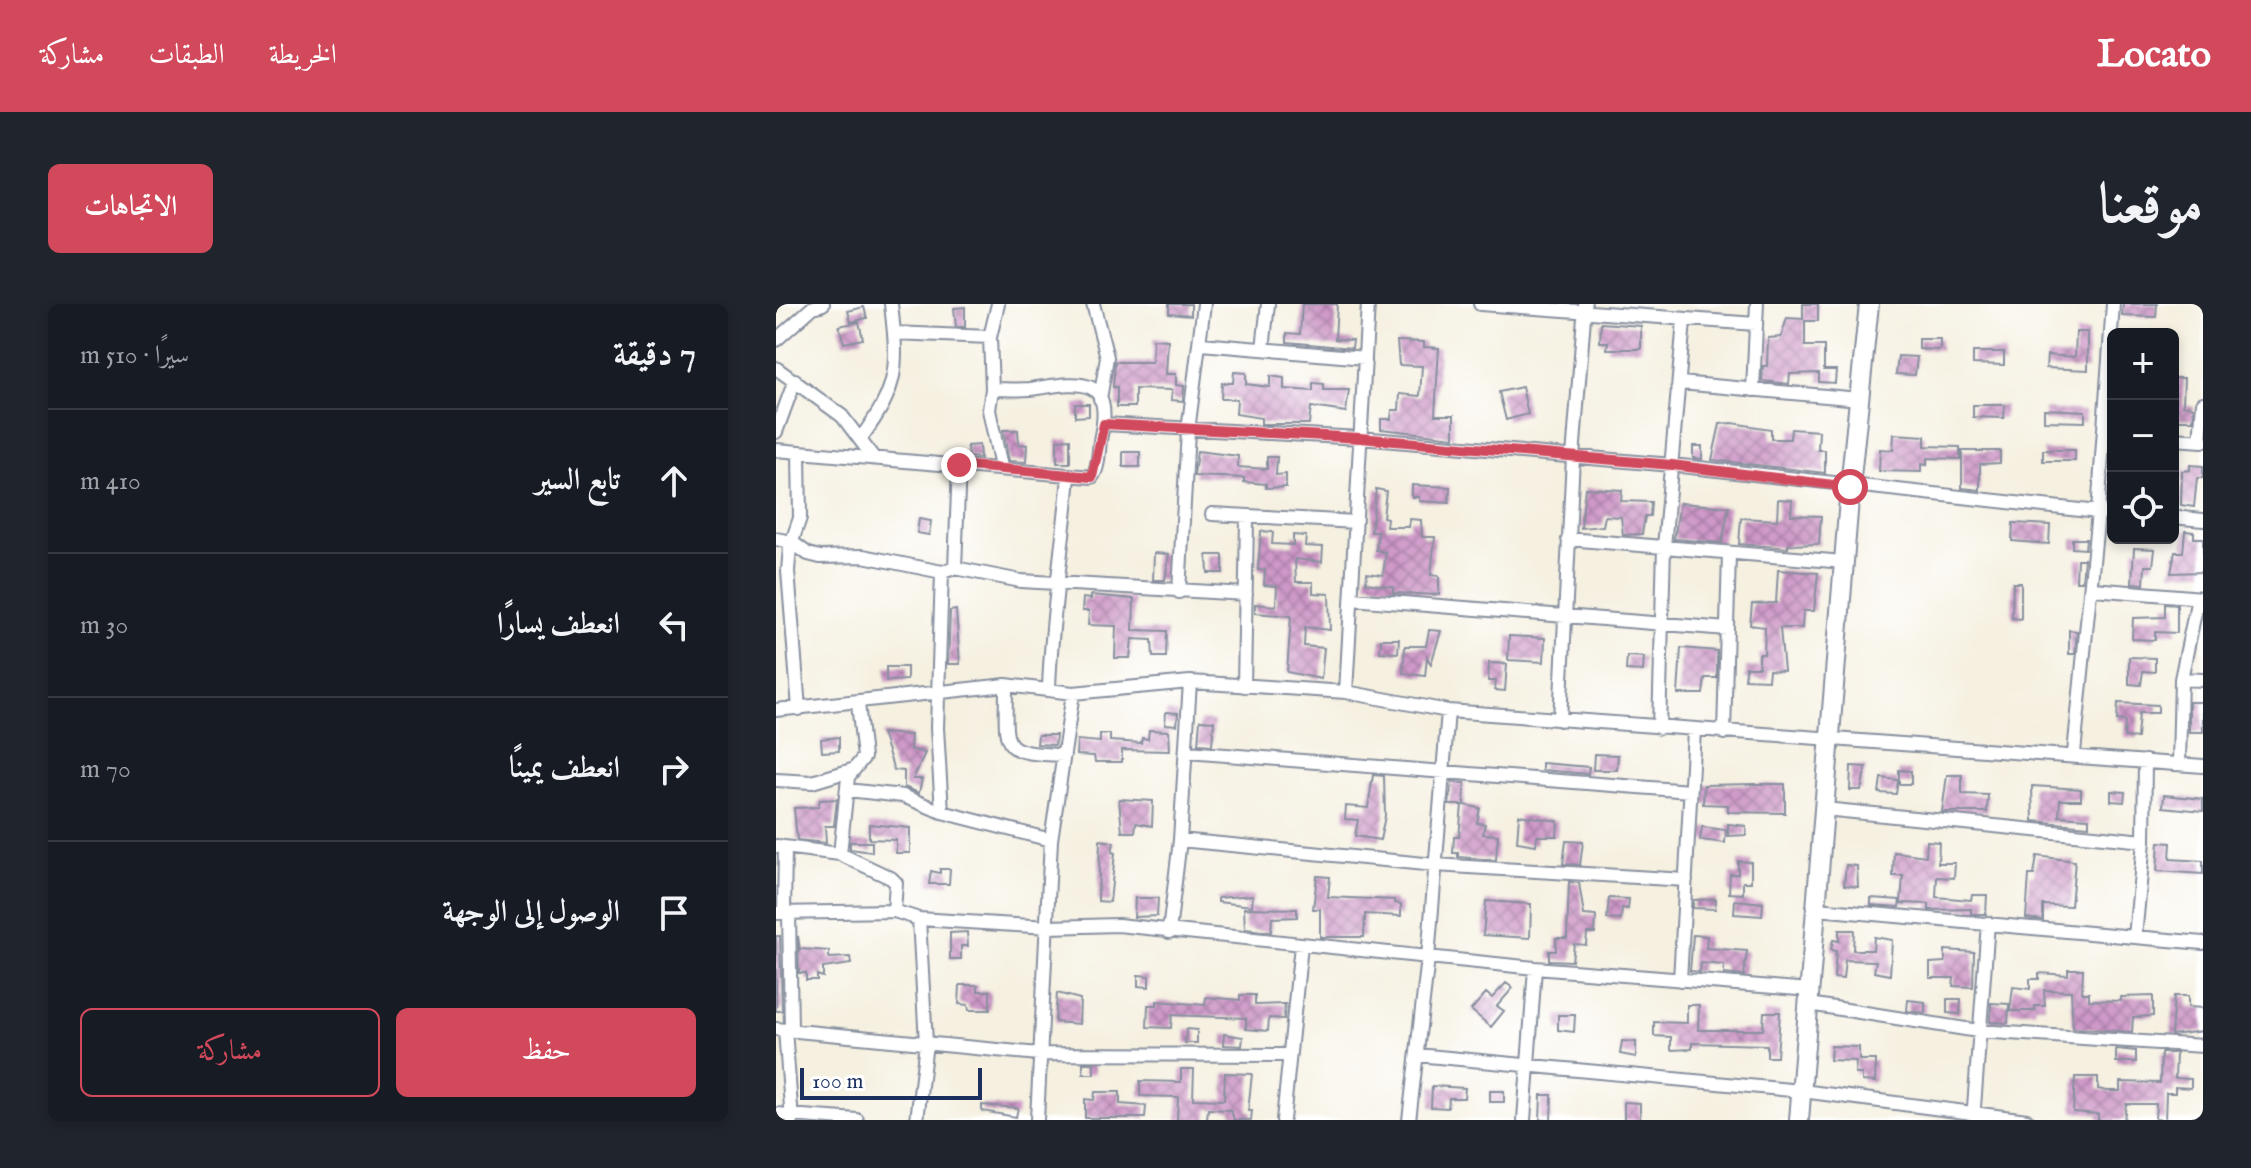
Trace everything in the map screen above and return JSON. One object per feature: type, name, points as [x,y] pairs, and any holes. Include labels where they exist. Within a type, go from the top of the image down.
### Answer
[{"type":"street","points":[[861,438],[888,396],[895,375],[898,361],[891,304]]},
{"type":"street","points":[[998,304],[990,337],[992,389],[989,410],[1001,467]]},
{"type":"street","points":[[776,450],[1001,467],[1087,479],[1096,473],[1104,424],[1100,399],[1107,357],[1093,304]]},
{"type":"street","points":[[1179,592],[1188,431],[1204,304]]},
{"type":"street","points":[[1263,349],[1268,304]]},
{"type":"street","points":[[1346,692],[1368,304]]},
{"type":"street","points":[[1480,304],[1585,308],[1684,321],[1756,324]]},
{"type":"street","points":[[1753,390],[1757,304]]},
{"type":"street","points":[[1799,1120],[1850,487],[1869,304]]},
{"type":"street","points":[[2109,400],[2113,304]]},
{"type":"street","points":[[776,340],[815,305]]},
{"type":"street","points":[[1560,720],[1568,539],[1585,308]]},
{"type":"street","points":[[1659,728],[1664,547],[1684,321]]},
{"type":"street","points":[[894,333],[990,337]]},
{"type":"street","points":[[1201,344],[1365,358]]},
{"type":"street","points":[[776,368],[842,416],[873,457]]},
{"type":"street","points":[[776,432],[795,380]]},
{"type":"street","points":[[992,389],[1083,383],[1100,399]]},
{"type":"street","points":[[1680,383],[1860,399]]},
{"type":"street","points":[[2179,439],[2202,441],[2203,403]]},
{"type":"street","points":[[1104,424],[1188,431],[1360,438],[1672,465],[1850,487],[2107,513]]},
{"type":"street","points":[[2074,753],[2107,444]]},
{"type":"street","points":[[799,452],[800,518],[792,542],[788,571],[799,709]]},
{"type":"street","points":[[942,812],[939,692],[959,465]]},
{"type":"street","points":[[1049,689],[1050,644],[1060,582],[1069,476]]},
{"type":"street","points":[[1212,514],[1247,519],[1356,522]]},
{"type":"street","points":[[2179,518],[2203,520]]},
{"type":"street","points":[[1244,686],[1247,519]]},
{"type":"street","points":[[776,539],[792,542],[808,554],[820,557],[863,556],[1021,581],[1246,594]]},
{"type":"street","points":[[1568,539],[1844,562]]},
{"type":"street","points":[[1724,733],[1729,554]]},
{"type":"street","points":[[2093,589],[2200,598],[2181,679],[2179,764]]},
{"type":"street","points":[[1352,599],[1727,629]]},
{"type":"street","points":[[2181,679],[2203,680]]},
{"type":"street","points":[[776,710],[858,704],[1006,685],[1073,693],[1190,682],[1346,692],[1448,711],[1829,741],[2074,753],[2203,766]]},
{"type":"street","points":[[1169,932],[1180,840],[1190,682]]},
{"type":"street","points":[[1006,685],[1006,738],[1010,746],[1021,754],[1064,755]]},
{"type":"street","points":[[1037,1120],[1051,840],[1073,693]]},
{"type":"street","points":[[776,780],[812,782],[859,767],[865,749],[858,704]]},
{"type":"street","points":[[1409,1120],[1428,958],[1448,711]]},
{"type":"street","points":[[1680,980],[1694,730]]},
{"type":"street","points":[[1187,752],[1690,791]]},
{"type":"street","points":[[2135,937],[2144,841],[2145,761]]},
{"type":"street","points":[[840,854],[848,777],[852,770]]},
{"type":"street","points":[[847,790],[903,796],[942,812],[1051,840]]},
{"type":"street","points":[[1824,809],[2144,841]]},
{"type":"street","points":[[1180,840],[1435,865],[1686,880]]},
{"type":"street","points":[[792,1118],[784,1029],[781,847],[840,854],[891,878],[896,883],[894,911]]},
{"type":"street","points":[[1817,909],[2203,943]]},
{"type":"street","points":[[783,913],[894,911],[919,919],[1049,927],[1118,925],[1428,958],[1680,980],[1810,997],[1978,1031],[2203,1046]]},
{"type":"street","points":[[917,1120],[926,1043],[919,919]]},
{"type":"street","points":[[1973,1117],[1988,923]]},
{"type":"street","points":[[1283,1120],[1301,945]]},
{"type":"street","points":[[1524,1120],[1535,968]]},
{"type":"street","points":[[784,1029],[1039,1054],[1289,1055]]},
{"type":"street","points":[[1417,1055],[1802,1091],[1973,1117],[2027,1120]]},
{"type":"street","points":[[776,1114],[792,1118],[857,1120]]},
{"type":"building","points":[[1169,304],[1191,304],[1191,315],[1169,313]]},
{"type":"building","points":[[1302,304],[1337,304],[1335,339],[1353,340],[1352,348],[1287,342],[1287,333],[1300,334]]},
{"type":"building","points":[[1803,304],[1818,304],[1818,321],[1805,321],[1805,346],[1824,346],[1824,370],[1836,370],[1835,383],[1819,382],[1819,373],[1790,374],[1789,384],[1762,381],[1763,366],[1767,366],[1768,338],[1781,337],[1787,318],[1803,319]]},
{"type":"building","points":[[2123,304],[2157,304],[2156,317],[2122,316]]},
{"type":"building","points":[[864,307],[867,318],[851,322],[848,311]]},
{"type":"building","points":[[965,307],[965,327],[956,327],[954,308]]},
{"type":"building","points":[[859,322],[863,339],[844,343],[839,326]]},
{"type":"building","points":[[1601,323],[1641,326],[1641,349],[1607,349],[1608,342],[1600,342]]},
{"type":"building","points":[[2076,332],[2088,332],[2088,370],[2046,368],[2047,355],[2075,357]]},
{"type":"building","points":[[1153,339],[1168,340],[1166,374],[1176,374],[1176,385],[1184,386],[1183,401],[1171,400],[1172,390],[1135,389],[1135,407],[1117,407],[1117,387],[1113,387],[1115,362],[1152,362]]},
{"type":"building","points":[[1919,339],[1940,339],[1940,350],[1919,349]]},
{"type":"building","points":[[1397,341],[1424,342],[1424,347],[1439,348],[1435,415],[1454,415],[1454,437],[1381,429],[1381,419],[1391,419],[1392,410],[1399,410],[1400,394],[1420,396],[1422,366],[1399,365]]},
{"type":"building","points":[[1973,352],[2004,352],[2004,365],[1973,364]]},
{"type":"building","points":[[1898,356],[1917,357],[1915,375],[1896,374]]},
{"type":"building","points":[[1234,372],[1246,373],[1246,384],[1270,387],[1270,376],[1284,378],[1284,389],[1313,391],[1313,383],[1324,384],[1324,390],[1349,390],[1346,412],[1311,407],[1309,424],[1261,424],[1261,418],[1236,414],[1237,399],[1221,399],[1222,383],[1233,383]]},
{"type":"building","points":[[2179,378],[2184,378],[2183,405],[2194,407],[2193,420],[2179,420]]},
{"type":"building","points":[[1522,387],[1528,414],[1506,420],[1499,392]]},
{"type":"building","points":[[1075,404],[1089,404],[1089,416],[1075,417]]},
{"type":"building","points":[[1973,405],[2005,405],[2004,418],[1973,417]]},
{"type":"building","points":[[2044,409],[2085,411],[2085,422],[2044,421]]},
{"type":"building","points":[[1720,424],[1771,429],[1771,439],[1790,439],[1791,429],[1819,431],[1818,450],[1825,450],[1825,473],[1712,460]]},
{"type":"building","points":[[1003,430],[1018,430],[1019,444],[1027,445],[1026,462],[1009,461]]},
{"type":"building","points":[[1894,434],[1925,436],[1925,446],[1960,447],[1960,459],[1927,458],[1927,465],[1921,464],[1921,472],[1879,471],[1880,449],[1893,450]]},
{"type":"building","points":[[1070,439],[1070,463],[1057,463],[1057,440]]},
{"type":"building","points":[[979,445],[980,458],[968,457],[967,446]]},
{"type":"building","points":[[1693,446],[1702,446],[1702,459],[1693,458]]},
{"type":"building","points":[[2043,450],[2075,450],[2075,461],[2043,461]]},
{"type":"building","points":[[1197,451],[1238,456],[1238,467],[1267,469],[1267,457],[1277,457],[1276,475],[1286,474],[1286,487],[1266,488],[1266,484],[1244,482],[1244,478],[1194,476]]},
{"type":"building","points":[[1962,451],[2000,451],[2000,463],[1980,464],[1980,490],[1962,488]]},
{"type":"building","points":[[1123,452],[1140,452],[1140,467],[1123,467]]},
{"type":"building","points":[[2190,465],[2203,466],[2203,478],[2197,478],[2194,507],[2181,505],[2182,471],[2190,470]]},
{"type":"building","points":[[1412,485],[1450,487],[1449,503],[1419,501],[1419,497],[1412,497]]},
{"type":"building","points":[[1585,488],[1622,490],[1621,501],[1651,502],[1650,516],[1645,516],[1642,534],[1623,535],[1621,517],[1605,516],[1603,526],[1581,528]]},
{"type":"building","points":[[1376,489],[1386,491],[1383,517],[1387,518],[1386,527],[1409,527],[1410,519],[1421,520],[1422,537],[1435,537],[1431,575],[1439,576],[1439,595],[1393,593],[1393,587],[1366,583],[1367,573],[1383,575],[1386,552],[1376,550],[1378,532],[1371,532]]},
{"type":"building","points":[[1778,499],[1792,500],[1791,515],[1821,516],[1819,544],[1788,545],[1788,548],[1739,544],[1741,518],[1777,520]]},
{"type":"building","points":[[1680,503],[1729,507],[1722,543],[1674,539]]},
{"type":"building","points":[[919,519],[931,521],[929,535],[917,533]]},
{"type":"building","points":[[2013,523],[2050,525],[2049,544],[2012,541]]},
{"type":"building","points":[[1261,531],[1273,532],[1272,544],[1293,545],[1293,535],[1306,536],[1305,546],[1323,547],[1322,562],[1295,559],[1296,582],[1313,582],[1313,593],[1329,594],[1330,630],[1305,627],[1304,646],[1324,648],[1321,679],[1287,672],[1291,616],[1255,613],[1255,604],[1276,606],[1277,586],[1264,585],[1265,570],[1258,570]]},
{"type":"building","points":[[2185,531],[2194,532],[2194,538],[2203,538],[2203,572],[2171,573],[2175,552],[2183,552]]},
{"type":"building","points":[[2072,539],[2086,539],[2085,549],[2072,548]]},
{"type":"building","points":[[2134,548],[2155,549],[2153,566],[2145,566],[2144,584],[2132,583]]},
{"type":"building","points":[[1154,553],[1169,554],[1165,580],[1153,580]]},
{"type":"building","points":[[1207,555],[1223,555],[1223,573],[1208,573]]},
{"type":"building","points":[[2077,559],[2084,559],[2082,581],[2076,581]]},
{"type":"building","points":[[1778,570],[1818,573],[1814,611],[1803,611],[1802,628],[1780,628],[1784,671],[1769,670],[1768,680],[1745,679],[1746,667],[1759,667],[1759,654],[1764,654],[1765,627],[1750,625],[1752,604],[1776,603]]},
{"type":"building","points":[[2013,583],[2021,583],[2021,619],[2012,618]]},
{"type":"building","points":[[1091,595],[1134,599],[1133,630],[1167,631],[1166,657],[1153,657],[1152,640],[1132,639],[1130,658],[1115,658],[1116,626],[1088,625],[1089,611],[1082,611],[1083,598],[1091,599]]},
{"type":"building","points":[[2165,604],[2177,605],[2177,633],[2155,632],[2155,640],[2132,639],[2133,618],[2165,617]]},
{"type":"building","points":[[956,610],[960,664],[948,664],[950,611]]},
{"type":"building","points":[[1429,630],[1441,631],[1431,664],[1427,657],[1425,676],[1403,673],[1405,646],[1426,646]]},
{"type":"building","points":[[2069,630],[2077,631],[2075,654],[2069,654]]},
{"type":"building","points":[[1509,636],[1545,638],[1544,662],[1508,660]]},
{"type":"building","points":[[1381,639],[1399,639],[1398,653],[1380,652]]},
{"type":"building","points":[[1681,648],[1717,651],[1717,678],[1705,678],[1703,694],[1678,694]]},
{"type":"building","points":[[1627,656],[1644,657],[1643,671],[1626,670]]},
{"type":"building","points":[[2129,657],[2155,658],[2155,672],[2143,671],[2141,685],[2129,684]]},
{"type":"building","points":[[1489,663],[1507,664],[1505,691],[1495,690],[1496,681],[1488,681]]},
{"type":"building","points":[[886,667],[907,667],[907,680],[886,681]]},
{"type":"building","points":[[2189,702],[2203,702],[2203,732],[2189,732]]},
{"type":"building","points":[[2118,703],[2158,705],[2158,713],[2139,713],[2137,738],[2124,737],[2125,721],[2117,720]]},
{"type":"building","points":[[1166,712],[1178,713],[1177,725],[1165,724]]},
{"type":"building","points":[[1200,720],[1214,721],[1212,745],[1198,744]]},
{"type":"building","points":[[1149,730],[1169,731],[1170,751],[1122,750],[1122,762],[1095,762],[1094,756],[1076,755],[1077,740],[1100,742],[1100,734],[1110,734],[1110,741],[1141,743],[1142,738],[1148,739]]},
{"type":"building","points":[[882,733],[911,735],[910,749],[925,753],[913,779],[922,779],[919,793],[904,787],[904,771],[894,770]]},
{"type":"building","points":[[1038,735],[1056,735],[1055,745],[1037,744]]},
{"type":"building","points":[[839,737],[839,751],[822,752],[821,739]]},
{"type":"building","points":[[1594,754],[1618,755],[1617,770],[1593,770]]},
{"type":"building","points":[[1542,763],[1589,767],[1588,774],[1542,770]]},
{"type":"building","points":[[1851,766],[1866,767],[1861,790],[1850,790]]},
{"type":"building","points":[[1899,770],[1911,771],[1911,784],[1899,784]]},
{"type":"building","points":[[1373,775],[1384,776],[1385,816],[1380,840],[1355,836],[1358,820],[1345,819],[1346,806],[1368,808]]},
{"type":"building","points":[[1947,775],[1962,775],[1962,794],[1988,795],[1987,812],[1942,812]]},
{"type":"building","points":[[1881,778],[1898,780],[1896,794],[1879,793]]},
{"type":"building","points":[[1452,782],[1465,783],[1464,805],[1480,808],[1477,823],[1485,824],[1483,834],[1498,835],[1496,860],[1458,857],[1458,853],[1453,853],[1454,837],[1459,837],[1462,805],[1449,805]]},
{"type":"building","points":[[1785,784],[1785,813],[1728,812],[1728,805],[1703,804],[1704,785]]},
{"type":"building","points":[[2032,786],[2081,789],[2081,800],[2060,800],[2059,816],[2089,818],[2089,826],[2033,821]]},
{"type":"building","points":[[2111,791],[2125,792],[2124,802],[2111,801]]},
{"type":"building","points":[[2164,795],[2203,799],[2203,811],[2163,807]]},
{"type":"building","points":[[837,799],[834,826],[825,826],[826,843],[797,840],[794,808],[818,807],[820,800]]},
{"type":"building","points":[[1119,799],[1153,801],[1152,826],[1136,823],[1135,832],[1122,832]]},
{"type":"building","points":[[1519,815],[1558,821],[1557,836],[1537,836],[1536,845],[1517,842]]},
{"type":"building","points":[[869,824],[910,828],[910,853],[896,853],[896,840],[869,839]]},
{"type":"building","points":[[1728,824],[1746,826],[1746,835],[1728,836]]},
{"type":"building","points":[[1702,827],[1726,830],[1725,843],[1700,840]]},
{"type":"building","points":[[1100,840],[1114,842],[1110,902],[1098,901]]},
{"type":"building","points":[[1566,841],[1583,842],[1580,865],[1563,864]]},
{"type":"building","points":[[1927,841],[1939,842],[1938,863],[1955,863],[1954,878],[1937,877],[1936,897],[1971,900],[1972,895],[1987,895],[1986,914],[1971,914],[1971,909],[1929,910],[1929,904],[1901,903],[1903,876],[1893,876],[1894,852],[1926,856]]},
{"type":"building","points":[[850,842],[872,842],[872,852],[850,849]]},
{"type":"building","points":[[2159,842],[2171,843],[2170,859],[2203,861],[2203,874],[2157,871]]},
{"type":"building","points":[[2037,856],[2075,861],[2071,906],[2043,905],[2043,920],[2026,918],[2029,875],[2034,875]]},
{"type":"building","points":[[1738,861],[1751,862],[1751,882],[1743,882],[1743,894],[1729,893],[1730,874],[1738,874]]},
{"type":"building","points":[[1846,865],[1857,866],[1858,887],[1844,885]]},
{"type":"building","points":[[940,869],[950,869],[949,884],[929,884],[931,871],[940,873]]},
{"type":"building","points":[[1317,876],[1330,877],[1328,897],[1395,900],[1395,903],[1401,904],[1401,916],[1365,914],[1364,937],[1320,937],[1320,909],[1313,909]]},
{"type":"building","points":[[1569,882],[1579,883],[1584,915],[1596,916],[1595,933],[1587,933],[1586,945],[1574,944],[1572,961],[1549,960],[1549,951],[1556,951],[1556,938],[1567,938]]},
{"type":"building","points":[[1253,895],[1252,906],[1218,902],[1218,898]]},
{"type":"building","points":[[1135,898],[1158,898],[1157,916],[1134,917]]},
{"type":"building","points":[[1609,898],[1629,899],[1628,909],[1622,908],[1621,920],[1607,919]]},
{"type":"building","points":[[1871,898],[1900,900],[1899,907],[1871,905]]},
{"type":"building","points":[[1716,899],[1715,909],[1693,908],[1693,900]]},
{"type":"building","points":[[1735,900],[1763,903],[1762,916],[1734,914]]},
{"type":"building","points":[[1486,901],[1531,904],[1530,938],[1483,935]]},
{"type":"building","points":[[1244,908],[1297,909],[1297,917],[1272,918],[1271,932],[1245,929]]},
{"type":"building","points":[[1839,930],[1854,930],[1853,950],[1873,950],[1874,937],[1892,940],[1890,975],[1874,972],[1876,961],[1845,960],[1843,979],[1834,978],[1836,951],[1831,950],[1833,940],[1839,941]]},
{"type":"building","points":[[967,932],[968,946],[961,946],[961,959],[950,959],[950,933]]},
{"type":"building","points":[[1693,935],[1707,936],[1706,948],[1747,951],[1744,976],[1724,974],[1724,965],[1701,963],[1700,972],[1690,971]]},
{"type":"building","points":[[776,936],[780,936],[782,1011],[776,1011]]},
{"type":"building","points":[[798,936],[800,949],[829,951],[829,958],[850,957],[851,964],[823,968],[823,977],[817,975],[817,980],[806,980],[806,973],[799,973]]},
{"type":"building","points":[[1945,950],[1974,952],[1973,987],[1953,986],[1954,978],[1930,978],[1930,963],[1945,962]]},
{"type":"building","points":[[2068,969],[2083,969],[2082,993],[2089,993],[2089,1000],[2121,1001],[2121,997],[2153,996],[2153,1016],[2133,1017],[2132,1032],[2073,1028],[2071,991],[2044,990],[2045,1006],[2035,1006],[2035,1011],[2010,1011],[2013,987],[2030,989],[2030,979],[2039,979],[2039,973],[2068,975]]},
{"type":"building","points":[[1138,975],[1149,976],[1149,987],[1138,986]]},
{"type":"building","points":[[1506,983],[1513,988],[1497,1006],[1504,1011],[1491,1027],[1471,1010],[1486,993],[1492,998]]},
{"type":"building","points":[[960,985],[978,985],[978,991],[990,991],[990,1010],[969,1010],[968,1005],[959,1004]]},
{"type":"building","points":[[1057,993],[1080,999],[1079,1024],[1055,1022]]},
{"type":"building","points":[[1240,995],[1255,995],[1255,1005],[1285,1004],[1284,1019],[1269,1018],[1268,1031],[1246,1029],[1246,1018],[1172,1015],[1171,1028],[1147,1027],[1148,1005],[1157,1005],[1157,1001],[1205,1005],[1206,997],[1240,1000]]},
{"type":"building","points":[[2174,996],[2188,996],[2188,1007],[2203,1008],[2203,1031],[2171,1035]]},
{"type":"building","points":[[1947,999],[1961,999],[1960,1014],[1947,1013]]},
{"type":"building","points":[[1908,1000],[1925,1002],[1925,1013],[1907,1011]]},
{"type":"building","points":[[1991,1003],[2009,1004],[2008,1023],[1990,1022]]},
{"type":"building","points":[[1687,1005],[1699,1005],[1698,1030],[1763,1030],[1764,1012],[1780,1012],[1777,1057],[1767,1057],[1767,1045],[1692,1043],[1692,1049],[1671,1050],[1671,1037],[1654,1036],[1654,1022],[1687,1023]]},
{"type":"building","points":[[1558,1015],[1575,1015],[1574,1032],[1558,1030]]},
{"type":"building","points":[[1186,1029],[1197,1030],[1197,1043],[1185,1043]]},
{"type":"building","points":[[1224,1034],[1243,1037],[1242,1046],[1223,1045]]},
{"type":"building","points":[[1622,1041],[1636,1042],[1636,1057],[1620,1054]]},
{"type":"building","points":[[1831,1046],[1859,1047],[1859,1060],[1876,1060],[1875,1082],[1862,1081],[1862,1074],[1855,1074],[1856,1061],[1830,1060]]},
{"type":"building","points":[[2116,1049],[2136,1051],[2136,1062],[2116,1062]]},
{"type":"building","points":[[2161,1053],[2176,1053],[2175,1078],[2191,1079],[2191,1088],[2175,1087],[2175,1093],[2166,1093],[2165,1120],[2155,1119],[2156,1104],[2126,1104],[2124,1120],[2098,1120],[2098,1114],[2073,1112],[2075,1077],[2098,1077],[2098,1089],[2107,1091],[2120,1091],[2120,1082],[2160,1083]]},
{"type":"building","points":[[1083,1063],[1094,1063],[1094,1074],[1083,1074]]},
{"type":"building","points":[[1181,1069],[1194,1069],[1193,1099],[1224,1100],[1225,1073],[1252,1074],[1248,1111],[1252,1111],[1251,1120],[1234,1120],[1231,1110],[1208,1109],[1207,1120],[1177,1120],[1178,1097],[1140,1096],[1140,1081],[1181,1082]]},
{"type":"building","points":[[1432,1086],[1465,1088],[1464,1098],[1449,1098],[1448,1108],[1431,1107]]},
{"type":"building","points":[[1490,1091],[1504,1091],[1504,1102],[1490,1102]]},
{"type":"building","points":[[1095,1092],[1120,1092],[1120,1104],[1146,1106],[1145,1118],[1085,1118],[1085,1099],[1094,1100]]},
{"type":"building","points":[[1541,1095],[1552,1095],[1551,1120],[1540,1120]]},
{"type":"building","points":[[1624,1102],[1640,1103],[1640,1120],[1624,1120]]},
{"type":"building","points":[[982,1105],[1018,1108],[1016,1117],[982,1111]]},
{"type":"route","points":[[959,465],[1001,467],[1087,479],[1096,473],[1104,424],[1188,431],[1360,438],[1672,465],[1850,487]]}]
